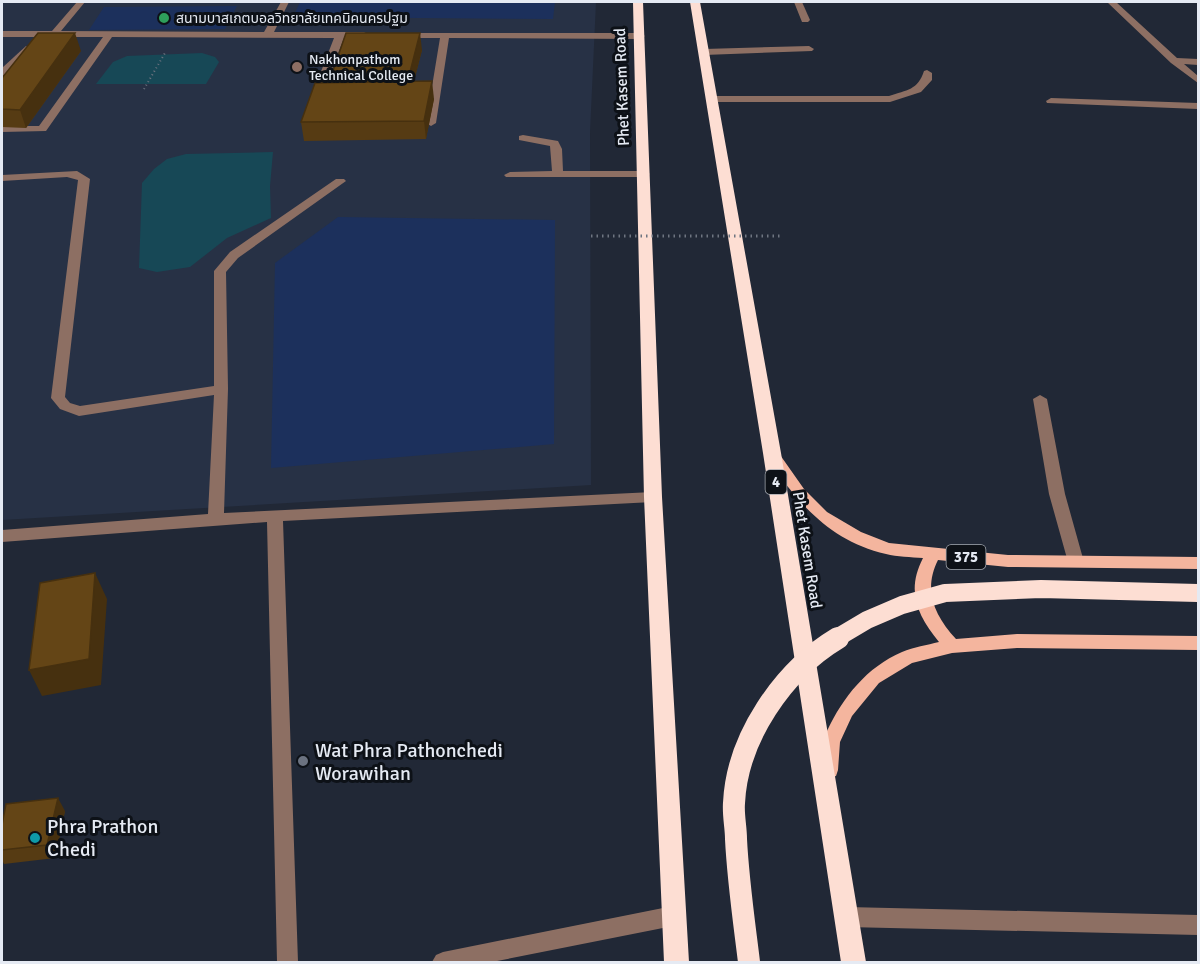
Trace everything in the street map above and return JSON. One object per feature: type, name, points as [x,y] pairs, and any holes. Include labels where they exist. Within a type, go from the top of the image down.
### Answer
[{"type":"highway","name":"Phet Kasem Road","points":[[638,2],[653,496],[677,963]]},
{"type":"highway","name":"Phet Kasem Road","points":[[695,2],[772,453],[854,963]]},
{"type":"highway","points":[[749,963],[737,867],[734,799],[745,750],[771,699],[802,664],[840,636],[894,608],[940,594],[1019,589],[1198,593]]},
{"type":"main road","name":"375","points":[[772,453],[799,493],[822,516],[855,536],[887,549],[1008,561],[1198,563]]},
{"type":"main road","points":[[933,554],[923,575],[922,586],[926,606],[940,633],[952,646]]},
{"type":"main road","points":[[826,796],[831,742],[845,711],[873,678],[907,657],[952,646],[1017,641],[1198,643]]},
{"type":"street","points":[[2,74],[50,33],[81,2]]},
{"type":"street","points":[[268,34],[285,2]]},
{"type":"street","points":[[798,2],[806,20]]},
{"type":"street","points":[[1111,2],[1174,61],[1198,80]]},
{"type":"street","points":[[2,34],[375,35]]},
{"type":"street","points":[[2,129],[42,129],[110,34]]},
{"type":"street","points":[[311,110],[340,35]]},
{"type":"street","points":[[387,35],[640,36]]},
{"type":"street","points":[[431,123],[445,35]]},
{"type":"street","points":[[704,52],[810,49]]},
{"type":"street","points":[[1174,61],[1198,62]]},
{"type":"street","points":[[712,99],[890,99],[917,90],[927,80],[927,73]]},
{"type":"street","points":[[1051,101],[1198,106]]},
{"type":"street","points":[[523,138],[554,143],[557,149],[558,175]]},
{"type":"street","points":[[2,178],[77,174],[84,179],[58,398],[65,406],[80,411],[221,388]]},
{"type":"street","points":[[510,175],[644,174]]},
{"type":"street","points":[[216,519],[221,388],[220,271],[234,255],[340,181]]},
{"type":"street","points":[[1040,399],[1057,494],[1076,562]]},
{"type":"street","points":[[2,536],[216,519],[653,496]]},
{"type":"street","points":[[275,517],[288,963]]},
{"type":"street","points":[[443,963],[673,916]]},
{"type":"street","points":[[847,917],[1198,925]]},
{"type":"path","points":[[144,89],[166,51]]},
{"type":"path","points":[[591,236],[782,236]]},
{"type":"shaded area","points":[[2,2],[596,2],[590,132],[591,485],[2,520]]},
{"type":"shaded area","points":[[300,2],[555,2],[553,19],[293,17]]},
{"type":"shaded area","name":"สนามบาสเกตบอลวิทยาลัยเทคนิคนครปฐม","points":[[237,6],[225,29],[89,30],[104,7]]},
{"type":"shaded area","points":[[202,53],[215,57],[219,62],[206,84],[96,84],[113,62],[127,56]]},
{"type":"shaded area","points":[[273,152],[270,186],[271,218],[227,238],[190,267],[157,272],[139,268],[142,183],[154,169],[167,159],[186,154]]},
{"type":"shaded area","points":[[338,217],[555,220],[554,444],[271,468],[275,263]]},
{"type":"building","points":[[38,33],[75,33],[20,110],[2,109],[2,78]]},
{"type":"building","points":[[346,33],[420,33],[409,76],[331,77]]},
{"type":"building","points":[[432,81],[424,121],[301,122],[315,83]]},
{"type":"building","points":[[95,573],[89,659],[29,670],[40,583]]},
{"type":"building","points":[[58,798],[47,845],[2,850],[2,825],[6,804]]},
{"type":"place","name":"สนามบาสเกตบอลวิทยาลัยเทคนิคนครปฐม","points":[[164,18]]},
{"type":"place","name":"Nakhonpathom Technical College","points":[[297,67]]},
{"type":"place","name":"Wat Phra Pathonchedi Worawihan","points":[[303,761]]},
{"type":"place","name":"Phra Prathon Chedi","points":[[35,838]]}]
